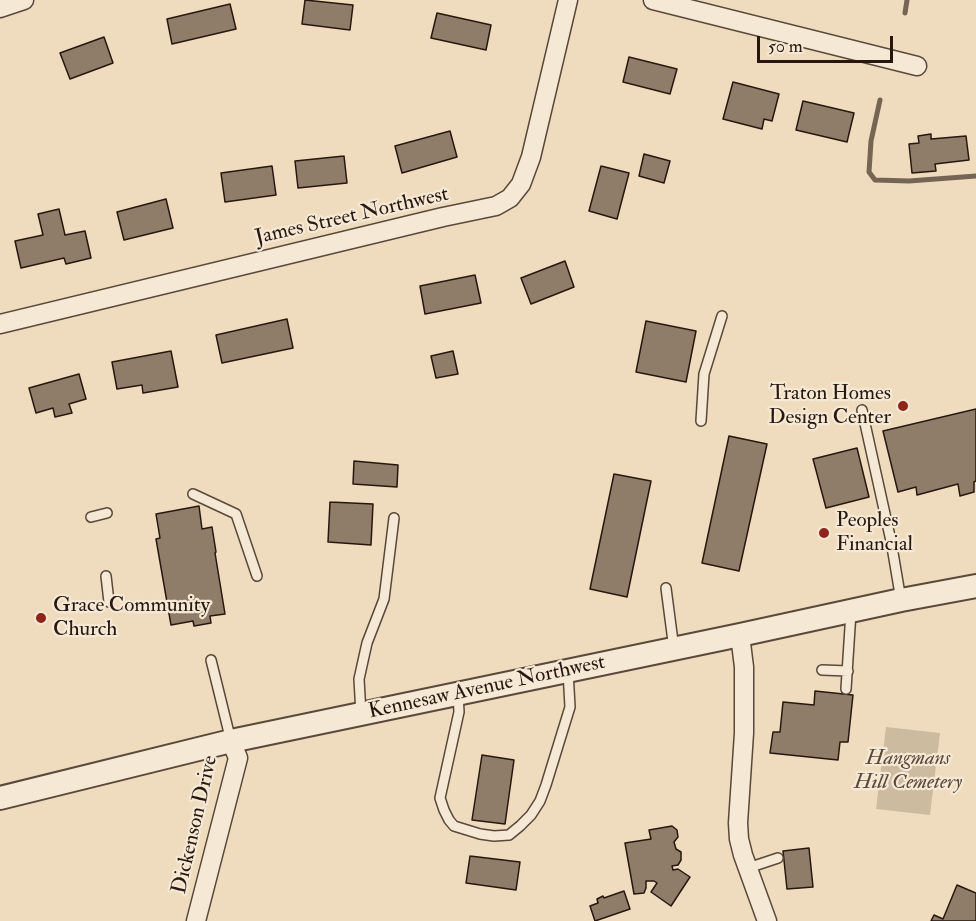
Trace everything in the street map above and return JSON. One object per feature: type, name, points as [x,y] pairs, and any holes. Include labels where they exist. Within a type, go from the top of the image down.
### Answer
[{"type":"street","points":[[0,8],[24,0]]},
{"type":"street","name":"James Street Northwest","points":[[0,324],[496,206],[510,198],[521,184],[531,157],[568,0]]},
{"type":"street","points":[[653,0],[917,66]]},
{"type":"street","name":"Kennesaw Avenue Northwest","points":[[0,798],[231,741],[976,586]]},
{"type":"street","points":[[740,635],[744,667],[744,733],[739,839],[767,921]]},
{"type":"street","name":"Dickenson Drive","points":[[196,921],[238,758],[231,741]]},
{"type":"lane","points":[[701,421],[704,374],[722,316]]},
{"type":"lane","points":[[862,410],[891,541],[901,600]]},
{"type":"lane","points":[[193,494],[237,513],[257,576]]},
{"type":"lane","points":[[91,517],[107,513]]},
{"type":"lane","points":[[361,714],[359,679],[367,643],[384,599],[394,518]]},
{"type":"lane","points":[[106,576],[109,602]]},
{"type":"lane","points":[[666,588],[674,649]]},
{"type":"lane","points":[[846,689],[851,612]]},
{"type":"lane","points":[[211,660],[231,741]]},
{"type":"lane","points":[[822,670],[848,671]]},
{"type":"lane","points":[[458,694],[459,712],[440,798],[444,810],[454,826],[480,834],[508,835],[531,815],[546,785],[570,707],[568,671]]},
{"type":"lane","points":[[748,868],[778,858]]},
{"type":"green space","name":"Hangmans Hill Cemetery","points":[[886,727],[940,733],[930,815],[876,809]]},
{"type":"building","points":[[305,0],[353,5],[350,30],[302,24]]},
{"type":"building","points":[[230,4],[236,29],[172,44],[167,19]]},
{"type":"building","points":[[437,13],[491,25],[486,50],[431,38]]},
{"type":"building","points":[[104,37],[113,63],[70,79],[60,53]]},
{"type":"building","points":[[629,57],[677,69],[670,94],[623,82]]},
{"type":"building","points":[[733,82],[779,94],[772,121],[764,119],[762,129],[723,119]]},
{"type":"building","points":[[803,101],[854,113],[847,142],[796,130]]},
{"type":"building","points":[[450,131],[457,157],[402,173],[395,146]]},
{"type":"building","points":[[931,134],[931,139],[966,136],[969,160],[935,164],[936,171],[912,173],[909,144],[919,143],[918,136]]},
{"type":"building","points":[[644,154],[670,161],[664,183],[639,176]]},
{"type":"building","points":[[344,156],[347,183],[298,188],[295,161]]},
{"type":"building","points":[[272,166],[276,195],[225,202],[221,173]]},
{"type":"building","points":[[601,166],[629,173],[617,219],[589,211]]},
{"type":"building","points":[[166,199],[173,228],[124,240],[117,212]]},
{"type":"building","points":[[59,209],[65,235],[85,231],[91,258],[66,264],[64,258],[21,268],[15,241],[43,235],[38,214]]},
{"type":"building","points":[[565,261],[574,287],[531,304],[521,278]]},
{"type":"building","points":[[475,275],[481,303],[425,314],[420,286]]},
{"type":"building","points":[[287,319],[293,348],[222,363],[216,335]]},
{"type":"building","points":[[646,321],[696,331],[686,382],[636,372]]},
{"type":"building","points":[[171,351],[178,387],[143,393],[142,385],[117,389],[112,362]]},
{"type":"building","points":[[453,351],[458,374],[436,378],[431,356]]},
{"type":"building","points":[[79,374],[86,399],[69,404],[72,413],[55,417],[53,408],[36,413],[29,388]]},
{"type":"building","points":[[976,409],[974,492],[960,496],[958,484],[917,495],[916,487],[898,492],[883,431]]},
{"type":"building","points":[[729,436],[767,444],[739,571],[702,563]]},
{"type":"building","points":[[857,448],[869,497],[826,508],[813,459]]},
{"type":"building","points":[[354,461],[398,465],[397,487],[353,484]]},
{"type":"building","points":[[614,474],[651,481],[627,597],[590,589]]},
{"type":"building","points":[[330,502],[373,504],[371,545],[328,542]]},
{"type":"building","points":[[199,506],[202,529],[212,527],[225,614],[210,616],[211,623],[194,626],[193,621],[171,625],[156,539],[160,538],[156,514]]},
{"type":"building","points":[[815,691],[853,695],[848,742],[840,742],[838,760],[770,753],[773,732],[780,732],[783,702],[814,705]]},
{"type":"building","points":[[482,755],[514,760],[505,824],[472,820]]},
{"type":"building","points":[[672,826],[677,830],[678,837],[674,842],[676,849],[681,852],[681,860],[678,865],[672,866],[673,870],[678,869],[690,877],[671,906],[651,892],[657,883],[654,881],[646,881],[644,893],[634,894],[625,843],[651,839],[649,830]]},
{"type":"building","points":[[809,848],[813,887],[787,889],[783,851]]},
{"type":"building","points":[[470,856],[520,862],[516,890],[466,883]]},
{"type":"building","points":[[957,885],[976,893],[976,921],[931,921],[934,915],[943,919]]},
{"type":"building","points":[[624,891],[630,909],[595,921],[590,906],[598,903],[597,899],[603,896],[604,898]]},
{"type":"waterway","points":[[905,13],[907,0]]},
{"type":"waterway","points":[[880,100],[871,141],[869,172],[875,180],[909,181],[976,176]]},
{"type":"place","name":"Traton Homes Design Center","points":[[903,406]]},
{"type":"place","name":"Peoples Financial","points":[[824,533]]},
{"type":"place","name":"Grace Community Church","points":[[41,618]]}]
